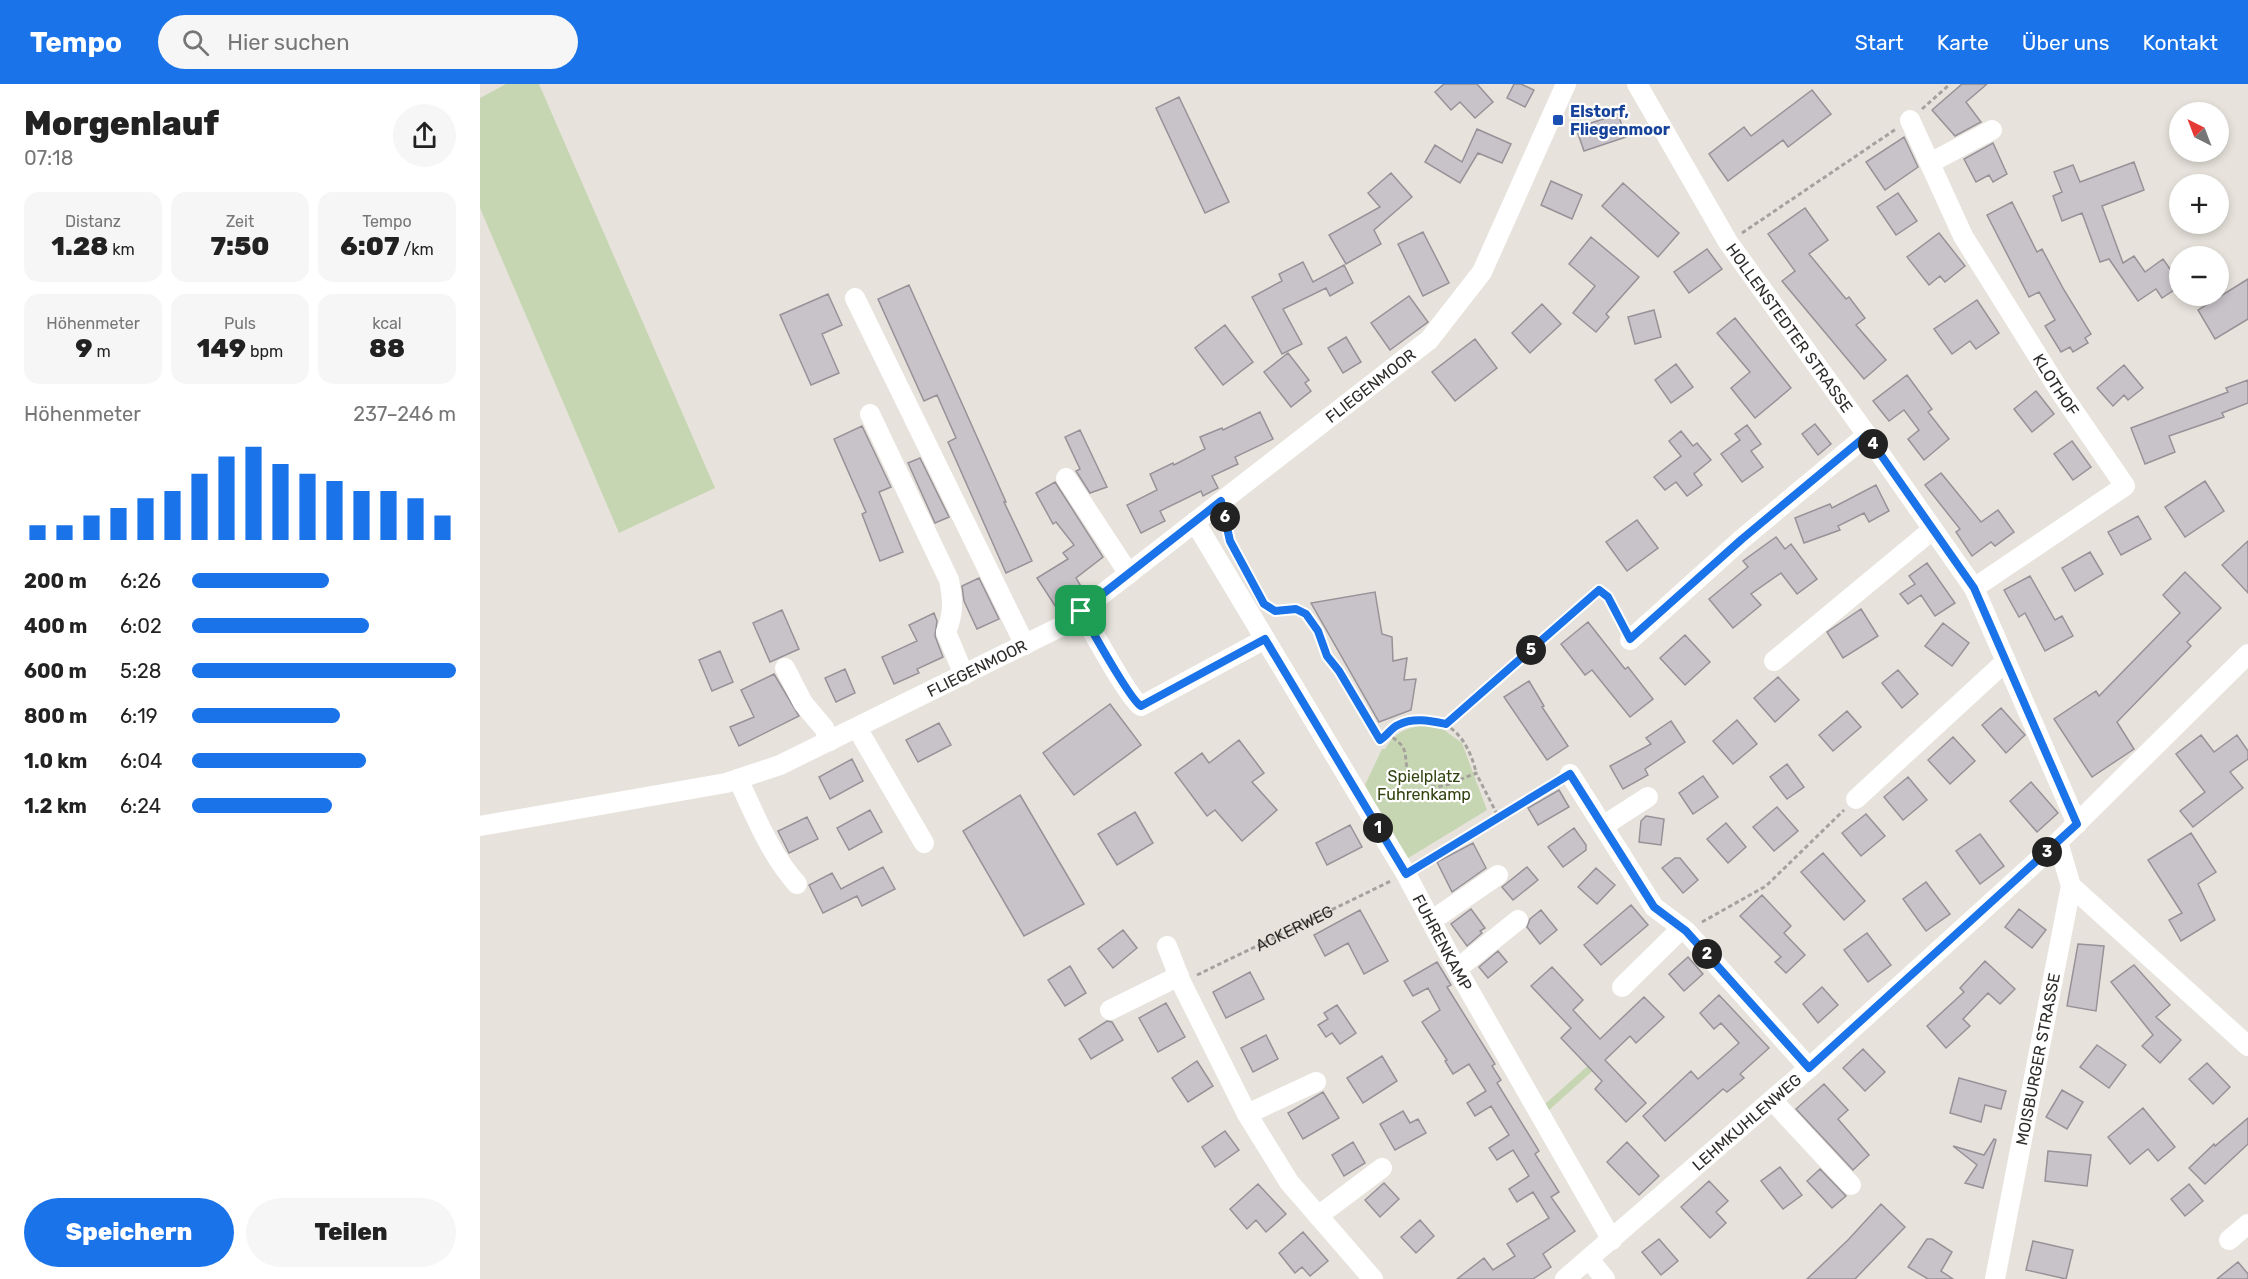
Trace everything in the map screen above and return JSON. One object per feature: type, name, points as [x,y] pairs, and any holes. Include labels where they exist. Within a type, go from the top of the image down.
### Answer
[{"type":"street","name":"FLIEGENMOOR","points":[[480,826],[738,779],[780,765],[1060,627],[1429,340],[1482,272],[1566,84]]},
{"type":"street","name":"HOLLENSTEDTER STRASSE","points":[[1637,84],[1728,242],[1974,588],[2077,824]]},
{"type":"street","name":"KLOTHOF","points":[[1910,120],[1964,236],[2059,390],[2125,486],[1974,588]]},
{"type":"street","points":[[1930,163],[1992,130]]},
{"type":"street","points":[[855,298],[1025,645]]},
{"type":"street","points":[[870,414],[949,580],[953,604],[952,618],[946,632],[964,675]]},
{"type":"street","points":[[1630,639],[1742,539],[1867,435]]},
{"type":"street","points":[[1066,478],[1129,574]]},
{"type":"street","name":"FUHRENKAMP","points":[[1195,522],[1406,874],[1456,969],[1612,1240]]},
{"type":"street","points":[[1774,661],[1932,530]]},
{"type":"street","points":[[1081,611],[1125,685],[1137,704],[1141,706],[1265,639]]},
{"type":"street","points":[[2077,824],[2248,654]]},
{"type":"street","points":[[1856,799],[2006,661]]},
{"type":"street","points":[[786,668],[803,703],[824,728],[830,741]]},
{"type":"street","points":[[857,728],[924,843]]},
{"type":"street","points":[[1570,774],[1654,907],[1684,929],[1809,1068]]},
{"type":"street","points":[[738,779],[776,855],[796,884]]},
{"type":"street","points":[[1603,826],[1648,796]]},
{"type":"street","name":"LEHMKUHLENWEG","points":[[1566,1279],[1809,1068],[2077,824]]},
{"type":"street","name":"MOISBURGER STRASSE","points":[[1995,1279],[2071,886],[2058,842]]},
{"type":"street","points":[[1431,921],[1498,875]]},
{"type":"street","points":[[2071,886],[2248,1046]]},
{"type":"street","points":[[1456,969],[1518,920]]},
{"type":"street","points":[[1622,987],[1684,929]]},
{"type":"street","points":[[1167,946],[1180,979],[1247,1114],[1289,1182],[1373,1279]]},
{"type":"street","points":[[1110,1010],[1180,979]]},
{"type":"street","points":[[1247,1114],[1316,1082]]},
{"type":"street","points":[[1772,1100],[1851,1185]]},
{"type":"street","points":[[1318,1216],[1383,1168]]},
{"type":"street","points":[[2229,1240],[2248,1224]]},
{"type":"street","points":[[1589,1259],[1605,1279]]},
{"type":"path","points":[[1728,242],[1910,120],[1950,84]]},
{"type":"path","points":[[1221,501],[1234,551]]},
{"type":"path","points":[[1446,724],[1599,590],[1608,597],[1630,639]]},
{"type":"path","points":[[1264,604],[1275,611],[1296,609],[1306,614],[1318,631],[1327,656],[1339,671],[1380,740],[1389,735],[1397,725],[1423,719],[1446,724],[1464,741],[1476,773],[1498,818]]},
{"type":"path","points":[[1389,735],[1400,742],[1406,750],[1408,773],[1416,782],[1429,787],[1442,787],[1476,773]]},
{"type":"path","name":"ACKERWEG","points":[[1180,979],[1406,874],[1570,774]]},
{"type":"path","points":[[1684,929],[1767,886],[1856,799]]},
{"type":"green space","points":[[506,84],[539,84],[715,488],[619,533],[480,208],[480,98]]},
{"type":"green space","name":"Spielplatz Fuhrenkamp","points":[[1436,724],[1462,743],[1487,810],[1405,860],[1365,785],[1382,749],[1385,749],[1395,736],[1413,727]]},
{"type":"green space","points":[[1600,1055],[1606,1059],[1548,1111],[1544,1105]]},
{"type":"building","points":[[1444,84],[1477,84],[1493,102],[1475,118],[1460,102],[1451,110],[1435,92]]},
{"type":"building","points":[[1514,84],[1521,84],[1534,90],[1525,107],[1507,98]]},
{"type":"building","points":[[1962,84],[1987,84],[1966,102],[1981,122],[1955,136],[1932,110]]},
{"type":"building","points":[[1812,90],[1831,114],[1788,147],[1783,140],[1728,181],[1709,154],[1744,127],[1751,136]]},
{"type":"building","points":[[1179,97],[1229,202],[1205,213],[1156,108]]},
{"type":"building","points":[[1618,114],[1626,137],[1584,151],[1576,128]]},
{"type":"building","points":[[1477,129],[1511,144],[1502,163],[1478,153],[1460,183],[1425,162],[1435,145],[1462,162]]},
{"type":"building","points":[[1904,137],[1918,167],[1885,190],[1866,162]]},
{"type":"building","points":[[1993,143],[2007,174],[1993,182],[1989,175],[1976,182],[1964,159]]},
{"type":"building","points":[[2134,162],[2144,190],[2102,206],[2123,263],[2134,256],[2145,272],[2163,259],[2169,267],[2169,293],[2162,298],[2156,289],[2138,301],[2109,259],[2100,262],[2082,213],[2062,221],[2053,196],[2062,192],[2054,172],[2073,165],[2080,182]]},
{"type":"building","points":[[1391,173],[1412,197],[1374,230],[1381,244],[1346,264],[1329,235],[1380,207],[1368,193]]},
{"type":"building","points":[[1551,181],[1582,195],[1572,219],[1541,205]]},
{"type":"building","points":[[1623,183],[1679,233],[1658,257],[1602,206]]},
{"type":"building","points":[[1898,193],[1917,221],[1896,235],[1877,207]]},
{"type":"building","points":[[2012,202],[2037,252],[2042,249],[2091,334],[2085,338],[2088,343],[2073,352],[2070,347],[2061,352],[2045,326],[2055,320],[2039,292],[2029,297],[1987,215]]},
{"type":"building","points":[[1805,208],[1828,240],[1809,254],[1865,318],[1856,325],[1886,360],[1864,379],[1782,281],[1795,271],[1768,234]]},
{"type":"building","points":[[1423,232],[1449,283],[1423,296],[1398,244]]},
{"type":"building","points":[[1939,233],[1965,266],[1945,282],[1940,276],[1929,285],[1907,257]]},
{"type":"building","points":[[1591,237],[1639,277],[1606,314],[1609,317],[1596,332],[1573,313],[1595,286],[1569,264]]},
{"type":"building","points":[[1707,249],[1722,269],[1689,293],[1674,272]]},
{"type":"building","points":[[1303,262],[1313,282],[1344,265],[1353,283],[1330,296],[1326,288],[1283,309],[1302,344],[1282,354],[1252,297],[1282,281],[1279,274]]},
{"type":"building","points":[[2248,279],[2248,319],[2215,339],[2198,310],[2204,306],[2229,306],[2229,291]]},
{"type":"building","points":[[909,285],[1032,561],[1006,573],[948,442],[956,438],[937,395],[924,401],[878,299]]},
{"type":"building","points":[[828,294],[842,325],[822,334],[839,373],[811,385],[780,315]]},
{"type":"building","points":[[1409,296],[1428,322],[1390,350],[1371,323]]},
{"type":"building","points":[[1977,300],[1999,333],[1976,349],[1970,341],[1952,354],[1934,329]]},
{"type":"building","points":[[1542,304],[1561,324],[1530,353],[1512,333]]},
{"type":"building","points":[[1654,310],[1661,337],[1635,344],[1628,317]]},
{"type":"building","points":[[1735,318],[1791,388],[1755,418],[1731,388],[1750,372],[1717,333]]},
{"type":"building","points":[[1225,325],[1253,362],[1223,385],[1195,348]]},
{"type":"building","points":[[1346,337],[1361,362],[1343,373],[1328,348]]},
{"type":"building","points":[[1475,339],[1497,368],[1455,401],[1432,372]]},
{"type":"building","points":[[1288,353],[1309,380],[1305,383],[1311,391],[1291,407],[1264,372]]},
{"type":"building","points":[[1676,364],[1693,387],[1671,403],[1655,380]]},
{"type":"building","points":[[2124,365],[2143,388],[2128,400],[2124,395],[2113,406],[2097,388]]},
{"type":"building","points":[[1907,375],[1932,409],[1928,412],[1949,439],[1924,460],[1908,439],[1919,430],[1904,410],[1889,421],[1873,401]]},
{"type":"building","points":[[2248,380],[2248,403],[2222,413],[2224,417],[2169,436],[2175,452],[2145,464],[2131,428],[2228,392],[2226,388]]},
{"type":"building","points":[[2036,391],[2054,414],[2032,432],[2014,409]]},
{"type":"building","points":[[1260,412],[1273,439],[1235,457],[1238,464],[1212,476],[1218,488],[1203,496],[1201,491],[1160,511],[1165,521],[1141,533],[1127,505],[1157,490],[1150,474],[1205,449],[1200,437],[1222,428],[1223,430]]},
{"type":"building","points":[[1815,424],[1831,444],[1818,455],[1802,434]]},
{"type":"building","points":[[1747,425],[1761,444],[1751,451],[1763,467],[1742,482],[1721,454],[1740,440],[1735,434]]},
{"type":"building","points":[[862,426],[891,487],[879,492],[903,552],[880,561],[862,514],[866,512],[834,439]]},
{"type":"building","points":[[1080,430],[1107,487],[1090,493],[1076,471],[1080,469],[1065,437]]},
{"type":"building","points":[[1681,431],[1693,446],[1697,443],[1711,460],[1694,474],[1702,485],[1687,496],[1676,482],[1665,490],[1654,477],[1681,456],[1669,441]]},
{"type":"building","points":[[2072,441],[2091,467],[2073,480],[2054,454]]},
{"type":"building","points":[[920,458],[949,517],[935,523],[908,463]]},
{"type":"building","points":[[1941,473],[1981,522],[1998,510],[2014,532],[1995,546],[1991,542],[1972,556],[1956,532],[1960,529],[1925,485]]},
{"type":"building","points":[[2205,481],[2224,511],[2185,537],[2165,507]]},
{"type":"building","points":[[1055,482],[1103,557],[1076,578],[1085,593],[1059,612],[1037,578],[1068,559],[1063,553],[1074,545],[1056,522],[1053,524],[1036,493]]},
{"type":"building","points":[[1876,485],[1889,511],[1869,522],[1864,513],[1838,526],[1840,530],[1804,543],[1795,518],[1830,504],[1832,508]]},
{"type":"building","points":[[2138,516],[2151,539],[2121,555],[2108,532]]},
{"type":"building","points":[[1637,520],[1658,548],[1627,571],[1606,542]]},
{"type":"building","points":[[1776,537],[1785,549],[1791,544],[1817,579],[1797,594],[1781,573],[1751,594],[1761,605],[1733,628],[1709,599],[1748,567],[1743,561]]},
{"type":"building","points":[[2248,541],[2248,593],[2222,565]]},
{"type":"building","points":[[2090,552],[2103,574],[2075,591],[2062,568]]},
{"type":"building","points":[[1927,563],[1955,603],[1935,616],[1921,595],[1908,604],[1900,594],[1915,584],[1909,576]]},
{"type":"building","points":[[2185,572],[2221,608],[2187,642],[2191,646],[2117,722],[2134,749],[2092,777],[2054,719],[2096,691],[2099,696],[2180,613],[2163,595]]},
{"type":"building","points":[[2030,576],[2055,620],[2062,616],[2073,636],[2045,651],[2025,613],[2019,617],[2004,590]]},
{"type":"building","points":[[979,578],[999,619],[977,629],[964,601],[962,586]]},
{"type":"building","points":[[1375,592],[1382,634],[1392,637],[1393,661],[1407,658],[1404,680],[1416,679],[1411,710],[1379,722],[1311,603]]},
{"type":"building","points":[[1861,609],[1878,636],[1843,658],[1827,632]]},
{"type":"building","points":[[782,610],[799,649],[770,662],[753,623]]},
{"type":"building","points":[[934,613],[937,621],[935,636],[943,657],[917,669],[919,673],[894,684],[882,657],[917,641],[909,625]]},
{"type":"building","points":[[1588,622],[1625,669],[1628,667],[1653,699],[1630,717],[1592,670],[1585,675],[1561,644]]},
{"type":"building","points":[[1943,623],[1969,643],[1952,666],[1925,646]]},
{"type":"building","points":[[1685,635],[1710,662],[1685,685],[1660,658]]},
{"type":"building","points":[[720,651],[733,682],[712,691],[699,660]]},
{"type":"building","points":[[845,669],[855,693],[836,702],[825,678]]},
{"type":"building","points":[[1898,670],[1918,694],[1902,708],[1882,683]]},
{"type":"building","points":[[774,674],[799,716],[739,746],[730,727],[754,717],[741,690]]},
{"type":"building","points":[[1778,677],[1799,700],[1775,722],[1754,698]]},
{"type":"building","points":[[1529,681],[1544,706],[1542,707],[1568,746],[1547,760],[1504,697]]},
{"type":"building","points":[[1110,704],[1141,745],[1074,795],[1043,753]]},
{"type":"building","points":[[2001,708],[2025,735],[2006,753],[1982,725]]},
{"type":"building","points":[[1847,711],[1861,727],[1833,751],[1819,735]]},
{"type":"building","points":[[1737,720],[1757,744],[1733,764],[1713,741]]},
{"type":"building","points":[[1671,721],[1685,742],[1645,769],[1648,775],[1623,789],[1610,766],[1651,744],[1646,738]]},
{"type":"building","points":[[939,723],[951,745],[918,762],[906,740]]},
{"type":"building","points":[[2201,735],[2214,752],[2237,735],[2248,751],[2248,759],[2230,772],[2243,788],[2193,827],[2180,811],[2205,792],[2176,754]]},
{"type":"building","points":[[1953,737],[1975,761],[1950,784],[1928,760]]},
{"type":"building","points":[[1239,740],[1264,773],[1252,782],[1277,810],[1242,841],[1215,810],[1207,816],[1175,773],[1202,753],[1209,763]]},
{"type":"building","points":[[852,759],[863,781],[830,799],[819,777]]},
{"type":"building","points":[[1787,764],[1804,787],[1787,799],[1770,777]]},
{"type":"building","points":[[1703,776],[1718,797],[1693,814],[1679,793]]},
{"type":"building","points":[[1908,777],[1927,800],[1903,820],[1884,797]]},
{"type":"building","points":[[2031,782],[2058,813],[2037,832],[2010,801]]},
{"type":"building","points":[[1559,790],[1569,807],[1538,825],[1528,808]]},
{"type":"building","points":[[1020,795],[1084,904],[1024,936],[963,831]]},
{"type":"building","points":[[1777,807],[1798,831],[1774,851],[1753,827]]},
{"type":"building","points":[[870,810],[882,832],[849,850],[837,828]]},
{"type":"building","points":[[1135,812],[1153,843],[1117,865],[1098,834]]},
{"type":"building","points":[[1866,814],[1885,836],[1861,856],[1842,833]]},
{"type":"building","points":[[1646,816],[1664,819],[1661,845],[1639,842],[1641,821]]},
{"type":"building","points":[[807,817],[818,839],[789,853],[778,831]]},
{"type":"building","points":[[1726,823],[1746,847],[1728,863],[1707,839]]},
{"type":"building","points":[[1350,825],[1362,847],[1327,865],[1316,843]]},
{"type":"building","points":[[1574,828],[1586,845],[1586,850],[1563,867],[1548,847]]},
{"type":"building","points":[[2191,833],[2216,872],[2198,884],[2215,920],[2181,941],[2169,920],[2182,913],[2148,860]]},
{"type":"building","points":[[1980,834],[2004,866],[1980,884],[1956,851]]},
{"type":"building","points":[[1473,843],[1486,868],[1452,892],[1437,862]]},
{"type":"building","points":[[1823,853],[1865,901],[1844,920],[1801,872]]},
{"type":"building","points":[[1675,858],[1680,858],[1698,880],[1683,893],[1662,868]]},
{"type":"building","points":[[883,867],[895,889],[862,906],[857,896],[823,913],[809,885],[832,873],[841,889]]},
{"type":"building","points":[[1527,867],[1538,880],[1513,900],[1502,887]]},
{"type":"building","points":[[1596,868],[1615,885],[1597,904],[1578,887]]},
{"type":"building","points":[[1926,882],[1950,914],[1926,931],[1903,899]]},
{"type":"building","points":[[1762,895],[1791,926],[1784,933],[1805,955],[1786,973],[1775,962],[1781,957],[1740,916]]},
{"type":"building","points":[[1631,905],[1648,925],[1601,965],[1584,945]]},
{"type":"building","points":[[1471,909],[1485,928],[1467,946],[1451,924]]},
{"type":"building","points":[[2019,909],[2046,930],[2032,948],[2005,927]]},
{"type":"building","points":[[1360,910],[1388,961],[1364,974],[1348,943],[1325,956],[1314,935]]},
{"type":"building","points":[[1541,910],[1557,930],[1540,944],[1527,927],[1530,919]]},
{"type":"building","points":[[1123,930],[1137,948],[1113,968],[1098,949]]},
{"type":"building","points":[[1867,933],[1891,965],[1868,982],[1844,950]]},
{"type":"building","points":[[2078,944],[2104,946],[2096,1011],[2067,1006]]},
{"type":"building","points":[[1498,951],[1507,962],[1488,978],[1479,967]]},
{"type":"building","points":[[1688,957],[1703,974],[1684,991],[1669,974]]},
{"type":"building","points":[[1985,961],[2015,989],[2000,1004],[1988,993],[1963,1019],[1970,1026],[1946,1048],[1927,1026],[1964,992],[1960,988]]},
{"type":"building","points":[[1437,962],[1451,985],[1447,987],[1495,1064],[1492,1066],[1501,1080],[1497,1083],[1539,1151],[1535,1154],[1559,1192],[1551,1197],[1575,1231],[1543,1254],[1551,1267],[1533,1279],[1457,1279],[1484,1258],[1493,1270],[1515,1256],[1507,1244],[1549,1218],[1533,1192],[1517,1202],[1509,1189],[1529,1176],[1513,1150],[1497,1160],[1489,1148],[1509,1135],[1491,1106],[1475,1116],[1467,1103],[1486,1091],[1469,1064],[1453,1074],[1445,1061],[1447,1060],[1422,1022],[1440,1010],[1428,988],[1413,996],[1404,981]]},
{"type":"building","points":[[2134,965],[2170,1005],[2156,1017],[2181,1040],[2160,1063],[2142,1046],[2153,1035],[2111,982]]},
{"type":"building","points":[[1070,966],[1086,993],[1065,1006],[1048,980]]},
{"type":"building","points":[[1552,967],[1583,1000],[1573,1010],[1600,1039],[1644,997],[1664,1017],[1636,1043],[1630,1036],[1605,1060],[1646,1103],[1626,1122],[1595,1089],[1602,1081],[1561,1038],[1571,1028],[1531,986]]},
{"type":"building","points":[[1250,972],[1264,999],[1226,1018],[1213,992]]},
{"type":"building","points":[[1822,987],[1838,1005],[1818,1023],[1803,1004]]},
{"type":"building","points":[[1719,995],[1769,1048],[1740,1074],[1744,1078],[1727,1092],[1723,1089],[1665,1141],[1643,1116],[1691,1071],[1698,1079],[1739,1043],[1721,1023],[1714,1029],[1700,1013]]},
{"type":"building","points":[[1166,1003],[1185,1037],[1158,1052],[1139,1018]]},
{"type":"building","points":[[1337,1005],[1356,1033],[1340,1044],[1332,1033],[1326,1037],[1318,1025],[1328,1019],[1324,1013]]},
{"type":"building","points":[[1107,1021],[1112,1022],[1123,1040],[1091,1059],[1079,1039]]},
{"type":"building","points":[[1266,1035],[1278,1059],[1253,1072],[1241,1048]]},
{"type":"building","points":[[2097,1045],[2126,1065],[2109,1088],[2080,1067]]},
{"type":"building","points":[[1863,1049],[1885,1072],[1865,1091],[1843,1068]]},
{"type":"building","points":[[1382,1056],[1397,1081],[1363,1103],[1347,1078]]},
{"type":"building","points":[[1197,1061],[1213,1086],[1188,1102],[1172,1078]]},
{"type":"building","points":[[2207,1063],[2230,1087],[2213,1104],[2189,1079]]},
{"type":"building","points":[[1959,1078],[2006,1091],[2001,1109],[1985,1105],[1981,1122],[1950,1113]]},
{"type":"building","points":[[1824,1084],[1848,1110],[1838,1119],[1869,1155],[1853,1170],[1796,1109]]},
{"type":"building","points":[[2062,1090],[2083,1102],[2067,1129],[2046,1117]]},
{"type":"building","points":[[1323,1092],[1339,1118],[1303,1139],[1288,1113]]},
{"type":"building","points":[[2143,1108],[2175,1147],[2158,1161],[2148,1149],[2130,1164],[2108,1137]]},
{"type":"building","points":[[1403,1111],[1410,1123],[1418,1119],[1426,1133],[1395,1150],[1380,1124]]},
{"type":"building","points":[[2248,1118],[2248,1144],[2205,1184],[2189,1168],[2214,1144],[2215,1146]]},
{"type":"building","points":[[1225,1131],[1239,1150],[1215,1167],[1202,1147]]},
{"type":"building","points":[[1994,1139],[1996,1140],[1983,1188],[1965,1183],[1977,1165],[1953,1146],[1984,1155]]},
{"type":"building","points":[[1353,1142],[1365,1163],[1344,1176],[1332,1155]]},
{"type":"building","points":[[1627,1142],[1659,1176],[1639,1195],[1607,1162]]},
{"type":"building","points":[[2048,1151],[2091,1155],[2087,1186],[2045,1181]]},
{"type":"building","points":[[1780,1167],[1802,1195],[1783,1209],[1761,1181]]},
{"type":"building","points":[[1820,1169],[1846,1196],[1832,1208],[1807,1181]]},
{"type":"building","points":[[1709,1181],[1728,1201],[1716,1212],[1726,1223],[1710,1238],[1681,1207]]},
{"type":"building","points":[[1384,1183],[1399,1199],[1380,1217],[1365,1200]]},
{"type":"building","points":[[1258,1184],[1286,1214],[1266,1232],[1256,1220],[1247,1229],[1230,1209]]},
{"type":"building","points":[[2189,1184],[2203,1201],[2185,1216],[2171,1199]]},
{"type":"building","points":[[1881,1204],[1905,1227],[1855,1279],[1807,1279],[1848,1240]]},
{"type":"building","points":[[1420,1220],[1434,1236],[1416,1253],[1401,1237]]},
{"type":"building","points":[[1303,1232],[1328,1261],[1310,1276],[1302,1267],[1295,1273],[1279,1253]]},
{"type":"building","points":[[1659,1239],[1678,1261],[1661,1275],[1642,1252]]},
{"type":"building","points":[[1927,1239],[1932,1239],[1952,1252],[1941,1271],[1953,1279],[1928,1279],[1908,1267]]},
{"type":"building","points":[[2033,1241],[2073,1250],[2066,1279],[2026,1270]]},
{"type":"building","points":[[2238,1262],[2248,1274],[2248,1279],[2217,1279]]},
{"type":"place","name":"Elstorf, Fliegenmoor","points":[[1558,120]]},
{"type":"route","points":[[1867,435],[1974,588],[2077,824],[1809,1068],[1686,931],[1654,907],[1570,774],[1406,874],[1265,639],[1141,706],[1137,704],[1125,685],[1081,611],[1221,501],[1230,541],[1251,584],[1264,604],[1275,611],[1296,609],[1306,614],[1318,631],[1327,656],[1339,671],[1380,740],[1389,735],[1397,725],[1423,719],[1446,724],[1599,590],[1608,597],[1630,639],[1742,539],[1867,435]]}]
